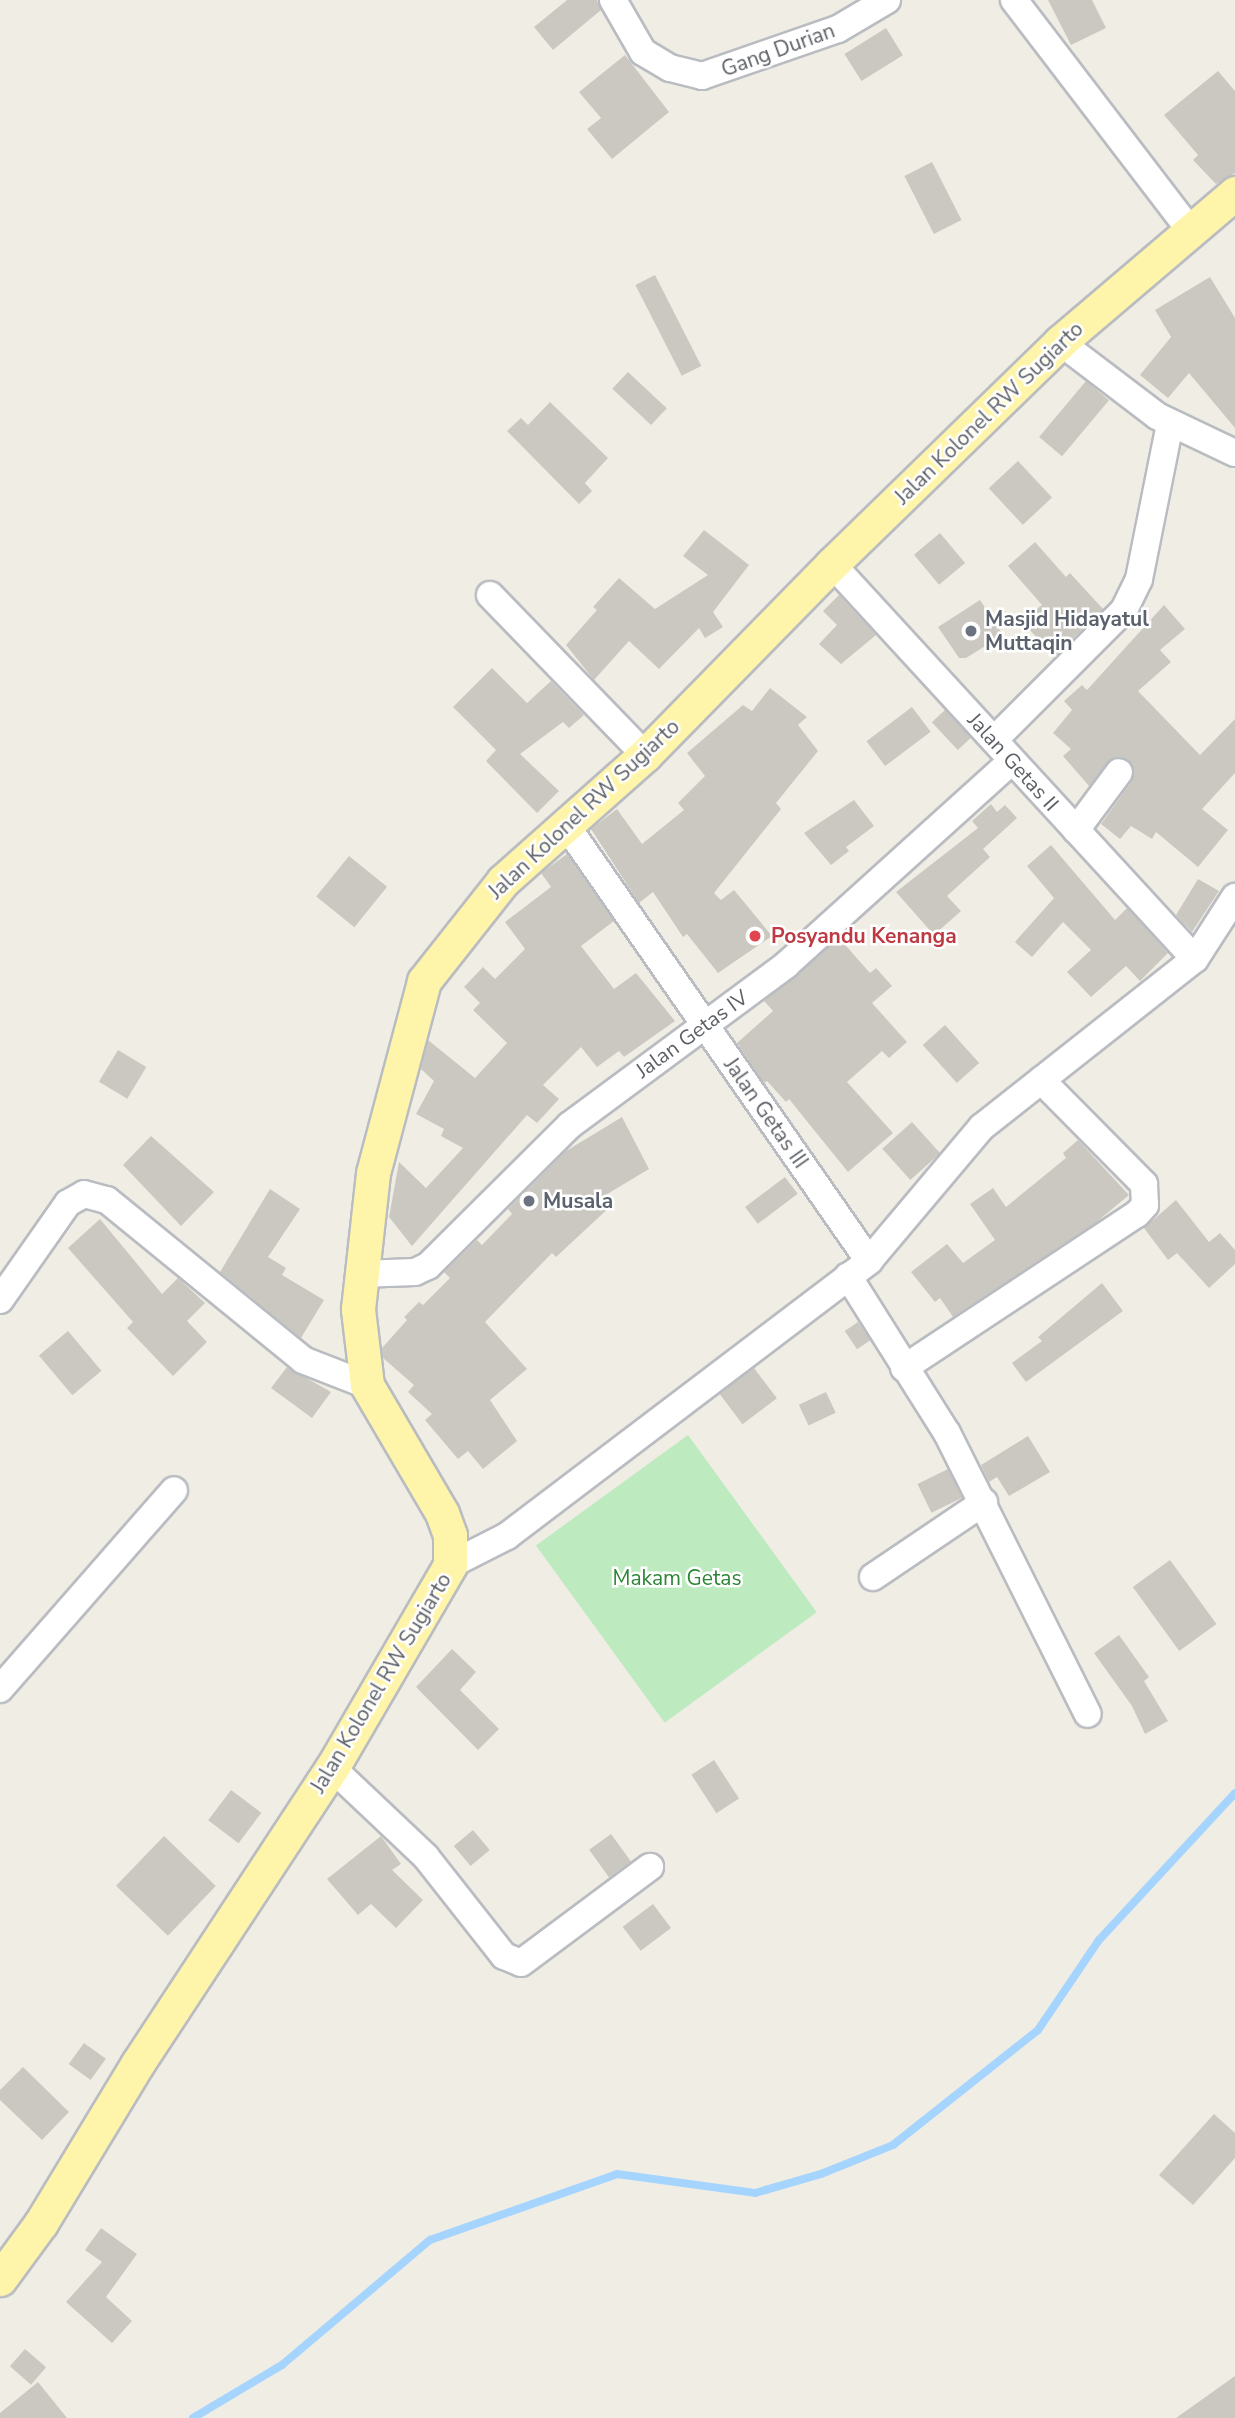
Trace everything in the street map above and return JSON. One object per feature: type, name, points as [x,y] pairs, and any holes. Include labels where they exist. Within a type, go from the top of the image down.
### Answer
[{"type":"main road","name":"Jalan Kolonel RW Sugiarto","points":[[0,2279],[41,2224],[138,2063],[332,1768],[450,1565],[450,1535],[442,1513],[367,1385],[359,1333],[360,1274],[373,1173],[424,981],[484,902],[645,755],[832,564],[1060,342],[1189,229],[1235,193]]},
{"type":"street","name":"Gang Durian","points":[[613,0],[643,52],[670,68],[702,76],[838,29],[887,0]]},
{"type":"street","points":[[1014,0],[1189,229]]},
{"type":"street","points":[[1060,342],[1170,424],[1235,453]]},
{"type":"street","points":[[994,740],[1124,610],[1139,579],[1170,424]]},
{"type":"street","name":"Jalan Getas II","points":[[832,564],[1195,959]]},
{"type":"street","points":[[490,595],[645,755]]},
{"type":"street","name":"Jalan Getas IV","points":[[360,1274],[415,1272],[428,1266],[570,1125],[786,965],[1012,761]]},
{"type":"street","points":[[1076,830],[1119,772]]},
{"type":"street","name":"Jalan Getas III","points":[[568,828],[703,1025],[859,1268],[904,1368],[947,1433],[984,1502],[1088,1714]]},
{"type":"street","points":[[450,1565],[507,1536],[859,1268],[982,1127],[1195,959],[1233,904]]},
{"type":"street","points":[[904,1368],[1137,1214],[1145,1205],[1144,1184],[1041,1080]]},
{"type":"street","points":[[0,1300],[68,1203],[85,1194],[107,1200],[303,1360],[367,1385]]},
{"type":"street","points":[[0,1689],[174,1490]]},
{"type":"street","points":[[873,1577],[984,1502]]},
{"type":"street","points":[[332,1768],[426,1857],[504,1956],[521,1964],[650,1867]]},
{"type":"green space","name":"Makam Getas","points":[[688,1435],[817,1612],[665,1723],[536,1546]]},
{"type":"building","points":[[567,0],[597,0],[601,10],[553,50],[534,27]]},
{"type":"building","points":[[1048,0],[1092,0],[1106,28],[1071,45]]},
{"type":"building","points":[[886,28],[903,55],[861,81],[844,54]]},
{"type":"building","points":[[625,55],[669,112],[612,159],[587,129],[601,118],[579,92]]},
{"type":"building","points":[[1218,71],[1235,91],[1235,173],[1216,184],[1193,160],[1198,155],[1164,115]]},
{"type":"building","points":[[932,162],[962,220],[934,234],[904,176]]},
{"type":"building","points":[[655,275],[701,366],[682,376],[635,285]]},
{"type":"building","points":[[1210,277],[1235,318],[1235,428],[1189,373],[1168,398],[1140,375],[1171,337],[1155,310]]},
{"type":"building","points":[[628,372],[667,408],[651,425],[612,389]]},
{"type":"building","points":[[1086,381],[1109,400],[1062,456],[1039,437]]},
{"type":"building","points":[[550,402],[608,458],[585,483],[592,491],[579,504],[507,431],[521,418],[528,425]]},
{"type":"building","points":[[1018,461],[1052,498],[1023,525],[989,488]]},
{"type":"building","points":[[704,530],[749,565],[713,612],[723,627],[705,638],[699,628],[659,669],[629,641],[594,680],[566,645],[597,610],[593,607],[619,578],[655,609],[708,575],[683,556]]},
{"type":"building","points":[[940,533],[965,563],[939,585],[914,555]]},
{"type":"building","points":[[1035,542],[1066,577],[1070,573],[1103,609],[1055,656],[1020,620],[1042,605],[1008,566]]},
{"type":"building","points":[[839,595],[876,635],[841,664],[819,644],[837,625],[823,611]]},
{"type":"building","name":"Masjid Hidayatul Muttaqin","points":[[980,600],[1003,635],[966,658],[959,658],[938,627]]},
{"type":"building","points":[[1164,605],[1185,629],[1160,650],[1171,662],[1138,691],[1200,755],[1235,719],[1235,773],[1202,809],[1228,830],[1198,867],[1156,832],[1152,839],[1131,826],[1120,839],[1101,824],[1132,781],[1133,765],[1121,757],[1112,758],[1089,786],[1063,756],[1071,749],[1053,733],[1072,710],[1064,701],[1082,685],[1087,690]]},
{"type":"building","points":[[492,668],[527,703],[551,681],[584,715],[569,728],[563,722],[520,754],[559,791],[537,813],[486,761],[496,750],[453,707]]},
{"type":"building","points":[[770,688],[807,717],[798,725],[818,751],[776,803],[781,809],[714,893],[721,900],[734,890],[772,936],[718,973],[687,934],[683,937],[653,892],[639,903],[591,829],[617,809],[642,844],[684,810],[678,803],[705,776],[687,753],[743,705],[752,711]]},
{"type":"building","points":[[912,707],[931,732],[885,766],[866,741]]},
{"type":"building","points":[[945,710],[971,738],[958,750],[932,722]]},
{"type":"building","points":[[854,800],[874,826],[846,847],[849,851],[831,865],[804,833]]},
{"type":"building","points":[[991,804],[997,812],[1005,805],[1017,818],[983,849],[990,857],[947,896],[961,911],[934,935],[896,892],[978,828],[972,821]]},
{"type":"building","points":[[1051,845],[1115,920],[1127,908],[1168,953],[1140,981],[1126,966],[1091,997],[1067,972],[1091,950],[1063,922],[1032,957],[1015,942],[1054,898],[1027,866]]},
{"type":"building","points":[[567,854],[614,921],[581,946],[614,989],[636,973],[675,1021],[624,1057],[619,1051],[597,1067],[581,1047],[543,1085],[559,1099],[537,1123],[527,1115],[412,1246],[389,1217],[399,1162],[426,1188],[463,1148],[441,1136],[444,1129],[416,1114],[434,1081],[421,1069],[428,1040],[475,1078],[507,1043],[473,1010],[480,1003],[464,987],[483,967],[495,979],[525,949],[505,922],[551,887],[541,873]]},
{"type":"building","points":[[349,856],[387,887],[354,927],[316,896]]},
{"type":"building","points":[[1198,879],[1219,891],[1192,932],[1176,915]]},
{"type":"building","points":[[839,938],[870,973],[876,968],[892,986],[872,1003],[907,1042],[889,1058],[882,1051],[847,1082],[893,1133],[848,1172],[789,1099],[786,1102],[767,1081],[764,1083],[737,1043],[773,1011],[764,1001]]},
{"type":"building","points":[[945,1025],[979,1063],[957,1083],[923,1045]]},
{"type":"building","points":[[118,1050],[146,1067],[127,1099],[99,1082]]},
{"type":"building","points":[[622,1117],[649,1169],[604,1196],[612,1205],[556,1257],[552,1253],[485,1322],[527,1369],[490,1400],[517,1441],[483,1469],[468,1451],[458,1459],[425,1420],[432,1414],[408,1392],[414,1385],[383,1358],[382,1348],[407,1320],[404,1317],[419,1302],[423,1305],[450,1278],[444,1272],[477,1240],[482,1245],[512,1214],[508,1209],[566,1151]]},
{"type":"building","points":[[912,1122],[940,1153],[910,1180],[882,1149]]},
{"type":"building","points":[[151,1136],[214,1192],[181,1226],[123,1165]]},
{"type":"building","points":[[1078,1140],[1129,1195],[1094,1224],[953,1317],[940,1298],[935,1302],[911,1272],[947,1244],[963,1263],[995,1240],[970,1204],[993,1188],[1006,1207],[1066,1158],[1063,1153]]},
{"type":"building","points":[[785,1177],[798,1194],[758,1224],[745,1207]]},
{"type":"building","points":[[270,1189],[300,1209],[268,1257],[286,1268],[282,1275],[324,1300],[301,1338],[220,1272]]},
{"type":"building","points":[[1176,1200],[1209,1242],[1220,1233],[1235,1250],[1235,1264],[1209,1288],[1177,1253],[1168,1260],[1144,1228]]},
{"type":"building","points":[[100,1219],[162,1294],[178,1278],[205,1303],[187,1321],[207,1342],[173,1376],[127,1328],[133,1322],[68,1248]]},
{"type":"building","points":[[1102,1283],[1123,1311],[1026,1382],[1012,1363],[1042,1341],[1038,1337]]},
{"type":"building","points":[[858,1322],[870,1340],[857,1349],[845,1331]]},
{"type":"building","points":[[68,1331],[101,1371],[72,1395],[39,1355]]},
{"type":"building","points":[[287,1367],[331,1392],[312,1418],[271,1388]]},
{"type":"building","points":[[754,1368],[777,1398],[743,1424],[720,1394]]},
{"type":"building","points":[[826,1392],[836,1413],[809,1426],[799,1405]]},
{"type":"building","points":[[1028,1436],[1050,1472],[1009,1496],[997,1477],[989,1482],[981,1465]]},
{"type":"building","points":[[948,1469],[962,1498],[931,1513],[917,1484]]},
{"type":"building","points":[[1170,1560],[1216,1624],[1179,1651],[1133,1587]]},
{"type":"building","points":[[1119,1635],[1149,1677],[1144,1681],[1168,1721],[1145,1734],[1132,1706],[1094,1653]]},
{"type":"building","points":[[452,1649],[476,1672],[460,1690],[499,1729],[478,1750],[416,1687]]},
{"type":"building","points":[[714,1760],[739,1799],[716,1813],[691,1775]]},
{"type":"building","points":[[231,1790],[261,1813],[238,1843],[208,1820]]},
{"type":"building","points":[[473,1830],[490,1850],[471,1866],[454,1846]]},
{"type":"building","points":[[611,1834],[631,1862],[609,1877],[589,1850]]},
{"type":"building","points":[[164,1836],[216,1886],[168,1936],[116,1886]]},
{"type":"building","points":[[381,1836],[401,1864],[392,1870],[423,1900],[396,1928],[371,1904],[358,1915],[327,1879]]},
{"type":"building","points":[[653,1904],[671,1928],[641,1951],[623,1927]]},
{"type":"building","points":[[84,2043],[106,2059],[91,2080],[69,2064]]},
{"type":"building","points":[[23,2067],[69,2112],[42,2140],[0,2100],[0,2090]]},
{"type":"building","points":[[1214,2114],[1235,2133],[1235,2158],[1193,2205],[1159,2175]]},
{"type":"building","points":[[101,2228],[137,2254],[106,2297],[132,2321],[112,2343],[66,2302],[102,2262],[85,2250]]},
{"type":"building","points":[[25,2349],[46,2367],[31,2385],[10,2366]]},
{"type":"building","points":[[1235,2376],[1235,2418],[1176,2418]]},
{"type":"building","points":[[38,2382],[67,2418],[0,2418],[0,2413]]},
{"type":"waterway","points":[[193,2418],[282,2365],[430,2240],[617,2174],[755,2193],[821,2174],[893,2145],[1038,2030],[1099,1940],[1235,1793]]},
{"type":"place","name":"Masjid Hidayatul Muttaqin","points":[[971,631]]},
{"type":"place","name":"Posyandu Kenanga","points":[[755,936]]},
{"type":"place","name":"Musala","points":[[529,1201]]}]
